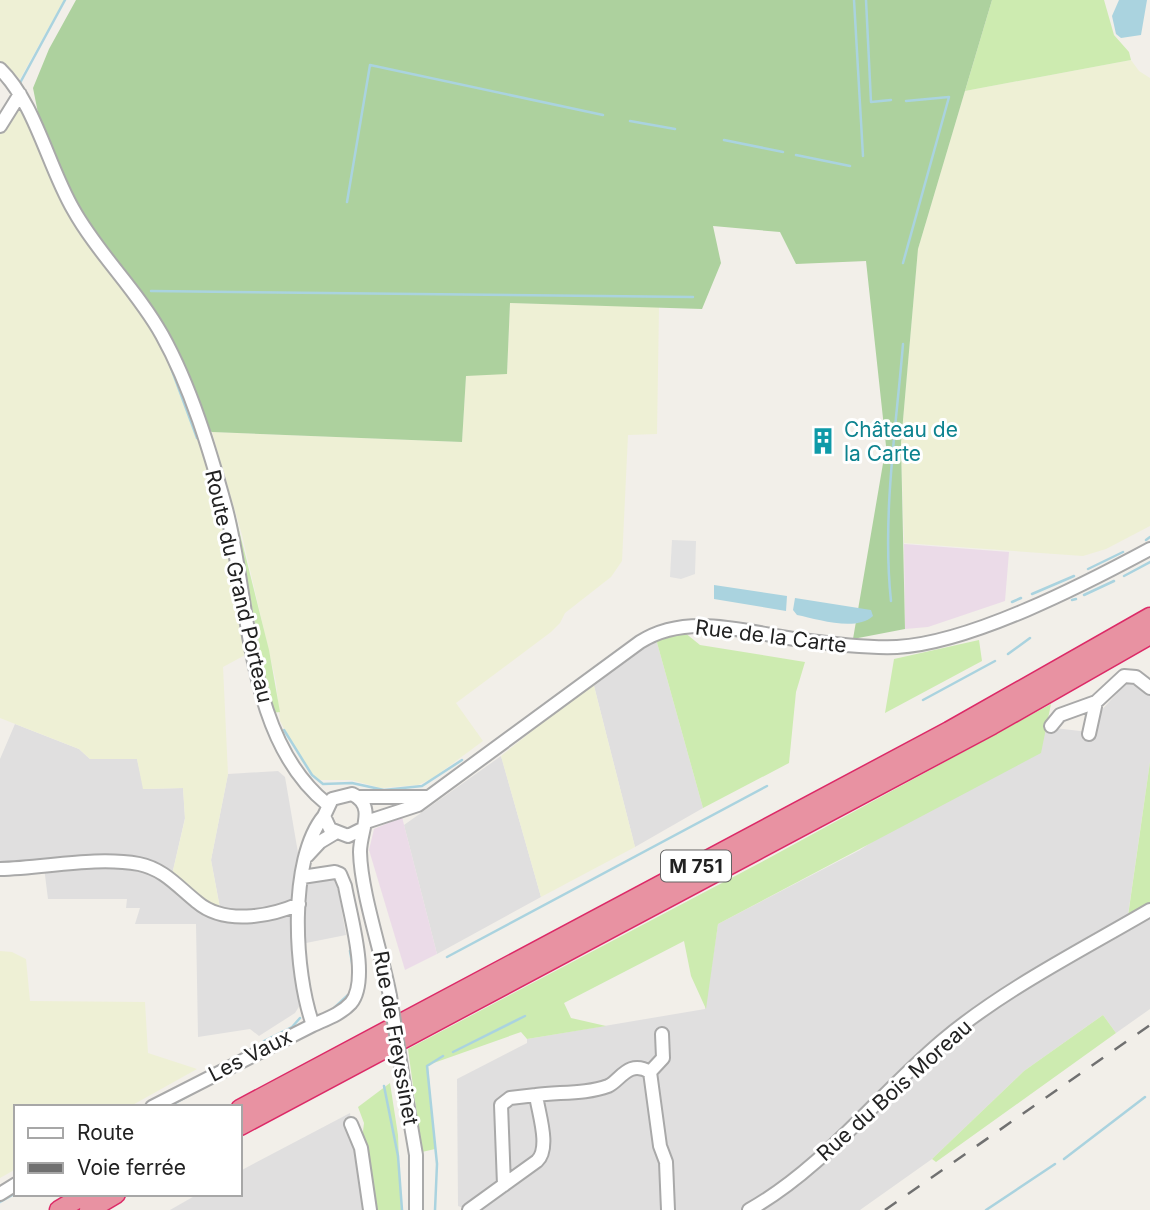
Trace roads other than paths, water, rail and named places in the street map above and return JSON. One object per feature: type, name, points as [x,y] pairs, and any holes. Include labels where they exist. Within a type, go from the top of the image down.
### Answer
[{"type":"highway","name":"M 751","points":[[242,1108],[937,738],[1150,617]]},
{"type":"highway","name":"M 751","points":[[242,1125],[944,751],[1150,635]]},
{"type":"highway","points":[[59,1210],[83,1196]]},
{"type":"highway","points":[[89,1210],[113,1196]]},
{"type":"street","name":"Route du Grand Porteau","points":[[0,69],[20,94],[73,210],[99,250],[139,300],[162,335],[179,370],[226,510],[271,724],[296,772],[326,810]]},
{"type":"street","points":[[0,126],[20,94]]},
{"type":"street","name":"Rue de la Carte","points":[[364,826],[418,805],[640,642],[666,629],[700,625],[814,642],[898,647],[947,637],[1004,617],[1072,588],[1150,549]]},
{"type":"street","points":[[1056,723],[1096,702],[1124,676],[1136,677],[1150,688]]},
{"type":"street","points":[[1089,734],[1096,702]]},
{"type":"street","points":[[313,1024],[303,984],[299,904],[312,833],[326,810],[345,793],[358,797],[427,797]]},
{"type":"street","points":[[358,797],[367,813],[362,867]]},
{"type":"street","points":[[326,810],[337,834],[362,867]]},
{"type":"street","points":[[307,856],[320,842],[337,834],[355,834],[364,826]]},
{"type":"street","points":[[0,869],[135,863],[159,870],[202,906],[221,914],[263,914],[299,904]]},
{"type":"street","name":"Rue de Freyssinet","points":[[362,867],[390,996],[416,1154],[416,1210]]},
{"type":"street","name":"Les Vaux","points":[[156,1105],[335,1015],[352,1002],[359,989],[360,971],[345,886],[340,874],[328,872],[302,877]]},
{"type":"street","name":"Rue du Bois Moreau","points":[[749,1210],[809,1167],[944,1040],[1040,975],[1150,910]]},
{"type":"street","points":[[650,1072],[663,1058],[662,1034]]},
{"type":"street","points":[[503,1185],[501,1105],[510,1098],[606,1086],[625,1071],[643,1069],[650,1072]]},
{"type":"street","points":[[650,1072],[660,1146],[666,1162],[668,1210]]},
{"type":"street","points":[[469,1210],[543,1153],[536,1095]]},
{"type":"street","points":[[351,1124],[361,1148],[370,1210]]},
{"type":"water","points":[[1119,0],[1147,0],[1141,35],[1121,38],[1116,34],[1112,16]]},
{"type":"water","points":[[714,585],[787,596],[786,611],[714,599]]},
{"type":"water","points":[[795,598],[871,610],[873,616],[866,621],[847,624],[797,615],[793,610]]},
{"type":"waterway","points":[[20,83],[65,0]]},
{"type":"waterway","points":[[854,0],[863,156]]},
{"type":"waterway","points":[[866,0],[871,102],[891,100]]},
{"type":"waterway","points":[[347,202],[370,65],[603,115]]},
{"type":"waterway","points":[[903,263],[949,97],[906,101]]},
{"type":"waterway","points":[[630,121],[675,129]]},
{"type":"waterway","points":[[724,140],[783,152]]},
{"type":"waterway","points":[[796,155],[850,166]]},
{"type":"waterway","points":[[151,291],[693,297]]},
{"type":"waterway","points":[[891,601],[889,505],[903,344]]},
{"type":"waterway","points":[[170,365],[197,438]]},
{"type":"waterway","points":[[1146,540],[1150,537]]},
{"type":"waterway","points":[[1088,569],[1123,552]]},
{"type":"waterway","points":[[1124,576],[1150,562]]},
{"type":"waterway","points":[[1032,594],[1074,576]]},
{"type":"waterway","points":[[1084,595],[1114,581]]},
{"type":"waterway","points":[[1012,602],[1021,598]]},
{"type":"waterway","points":[[1072,600],[1076,599]]},
{"type":"waterway","points":[[1008,654],[1030,638]]},
{"type":"waterway","points":[[923,700],[995,661]]},
{"type":"waterway","points":[[284,730],[312,775],[323,784],[352,783],[384,790],[422,786],[462,760]]},
{"type":"waterway","points":[[447,957],[767,786]]},
{"type":"waterway","points":[[350,951],[353,968]]},
{"type":"waterway","points":[[334,1008],[348,995]]},
{"type":"waterway","points":[[453,1052],[525,1016]]},
{"type":"waterway","points":[[264,1041],[292,1027],[300,1018]]},
{"type":"waterway","points":[[435,1210],[437,1164],[427,1066],[443,1056]]},
{"type":"waterway","points":[[172,1105],[210,1084]]},
{"type":"waterway","points":[[384,1086],[398,1156],[402,1210]]},
{"type":"waterway","points":[[1064,1159],[1145,1097]]},
{"type":"waterway","points":[[986,1210],[1055,1164]]},
{"type":"waterway","points":[[0,1187],[7,1183]]},
{"type":"waterway","points":[[0,1202],[14,1194]]},
{"type":"railway","points":[[885,1210],[1150,1025]]},
{"type":"place","name":"Château de la Carte","points":[[823,441]]}]
